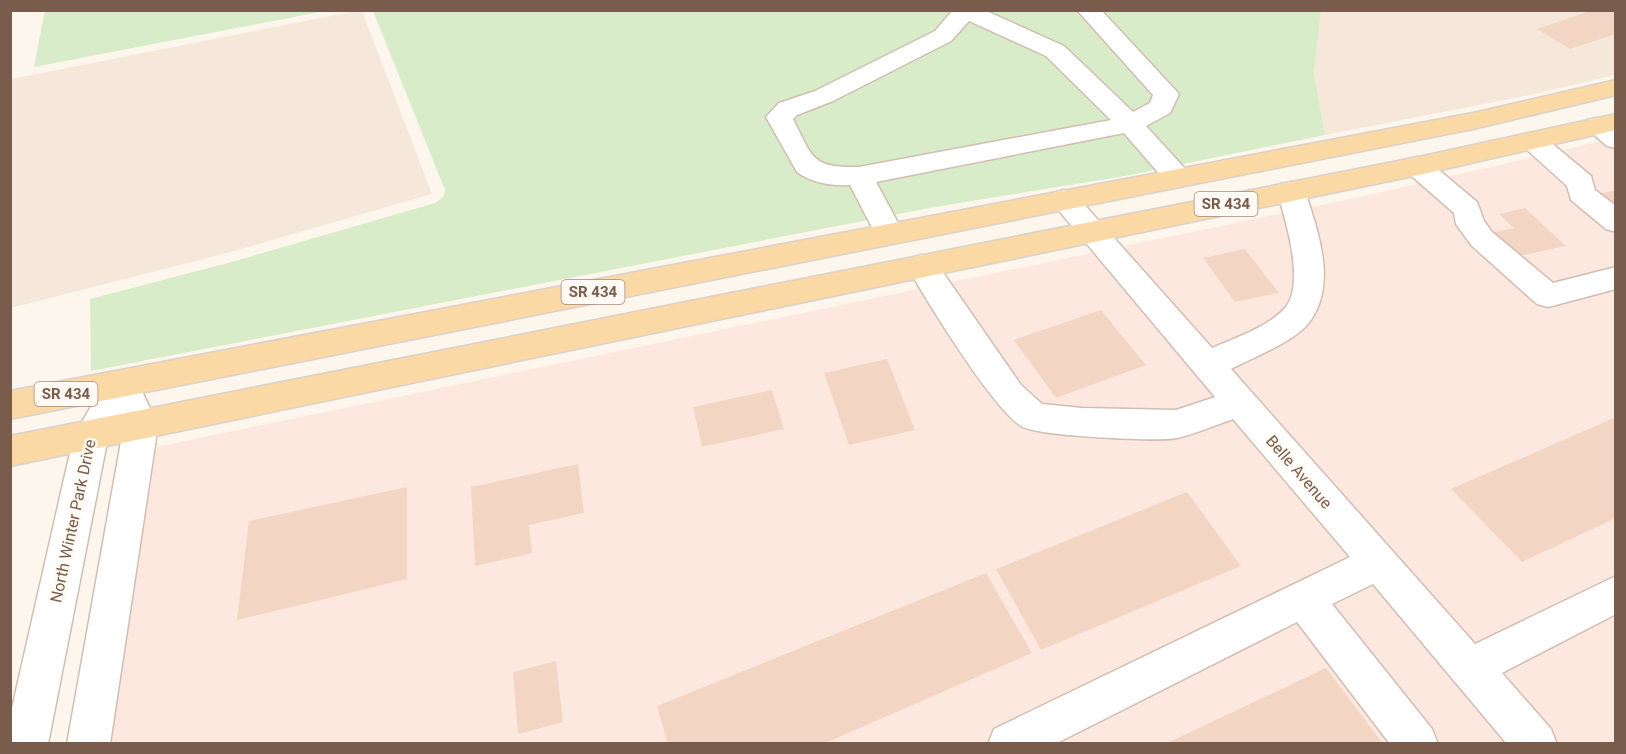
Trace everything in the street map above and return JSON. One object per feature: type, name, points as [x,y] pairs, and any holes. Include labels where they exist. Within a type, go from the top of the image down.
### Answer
[{"type":"main road","name":"SR 434","points":[[10,405],[1473,122],[1616,87]]},
{"type":"main road","name":"SR 434","points":[[10,451],[1534,142],[1609,129]]},
{"type":"main road","points":[[836,283],[896,248],[923,228]]},
{"type":"street","points":[[1088,10],[1166,94],[1161,107],[1129,123],[1105,130],[859,177],[821,176],[807,169],[779,117],[788,109],[824,96],[943,36],[966,11],[1055,51],[1129,123],[1178,178]]},
{"type":"street","points":[[1534,142],[1581,183],[1581,193],[1616,222]]},
{"type":"street","points":[[1417,166],[1467,209],[1470,224],[1482,239],[1548,296],[1616,278]]},
{"type":"street","points":[[859,177],[889,234]]},
{"type":"street","points":[[1207,366],[1295,318],[1308,298],[1302,228],[1291,191]]},
{"type":"street","name":"Belle Avenue","points":[[1064,200],[1536,744]]},
{"type":"street","points":[[922,266],[1009,395],[1034,417],[1082,422],[1176,424],[1239,403]]},
{"type":"street","points":[[88,744],[141,425],[122,384]]},
{"type":"street","name":"North Winter Park Drive","points":[[26,744],[91,435],[122,384]]},
{"type":"street","points":[[1009,744],[1378,562]]},
{"type":"street","points":[[1470,668],[1616,594]]},
{"type":"street","points":[[1304,599],[1418,744]]},
{"type":"shaded area","points":[[362,11],[432,194],[227,253],[11,308],[11,79]]},
{"type":"shaded area","points":[[1321,11],[1615,11],[1615,75],[1535,94],[1325,135],[1314,73]]},
{"type":"shaded area","points":[[1615,138],[1615,743],[1560,743],[1120,247],[1365,196]]},
{"type":"shaded area","points":[[1092,253],[1511,743],[111,744],[156,447]]},
{"type":"green space","points":[[45,10],[325,10],[325,11],[34,67]]},
{"type":"green space","points":[[373,11],[1321,11],[1314,73],[1325,135],[1125,176],[935,207],[91,371],[90,299],[228,263],[435,203],[444,196],[445,190]]},
{"type":"building","points":[[1593,10],[1616,10],[1616,34],[1570,49],[1537,29]]},
{"type":"building","points":[[1616,190],[1616,214],[1593,195]]},
{"type":"building","points":[[1525,208],[1566,246],[1514,257],[1490,233],[1514,228],[1499,214]]},
{"type":"building","points":[[1245,249],[1279,293],[1235,302],[1203,258]]},
{"type":"building","points":[[1101,310],[1146,365],[1056,398],[1014,340]]},
{"type":"building","points":[[887,359],[915,430],[849,445],[824,373]]},
{"type":"building","points":[[772,390],[784,429],[702,447],[693,407]]},
{"type":"building","points":[[1616,417],[1616,518],[1522,562],[1451,489]]},
{"type":"building","points":[[578,464],[584,513],[529,525],[532,553],[475,566],[471,487]]},
{"type":"building","points":[[407,487],[407,579],[237,620],[249,521]]},
{"type":"building","points":[[1187,492],[1241,566],[1041,650],[996,569]]},
{"type":"building","points":[[986,573],[1032,653],[823,744],[668,744],[657,706]]},
{"type":"building","points":[[556,661],[563,722],[518,734],[513,672]]},
{"type":"building","points":[[1326,668],[1383,744],[1165,744]]}]
